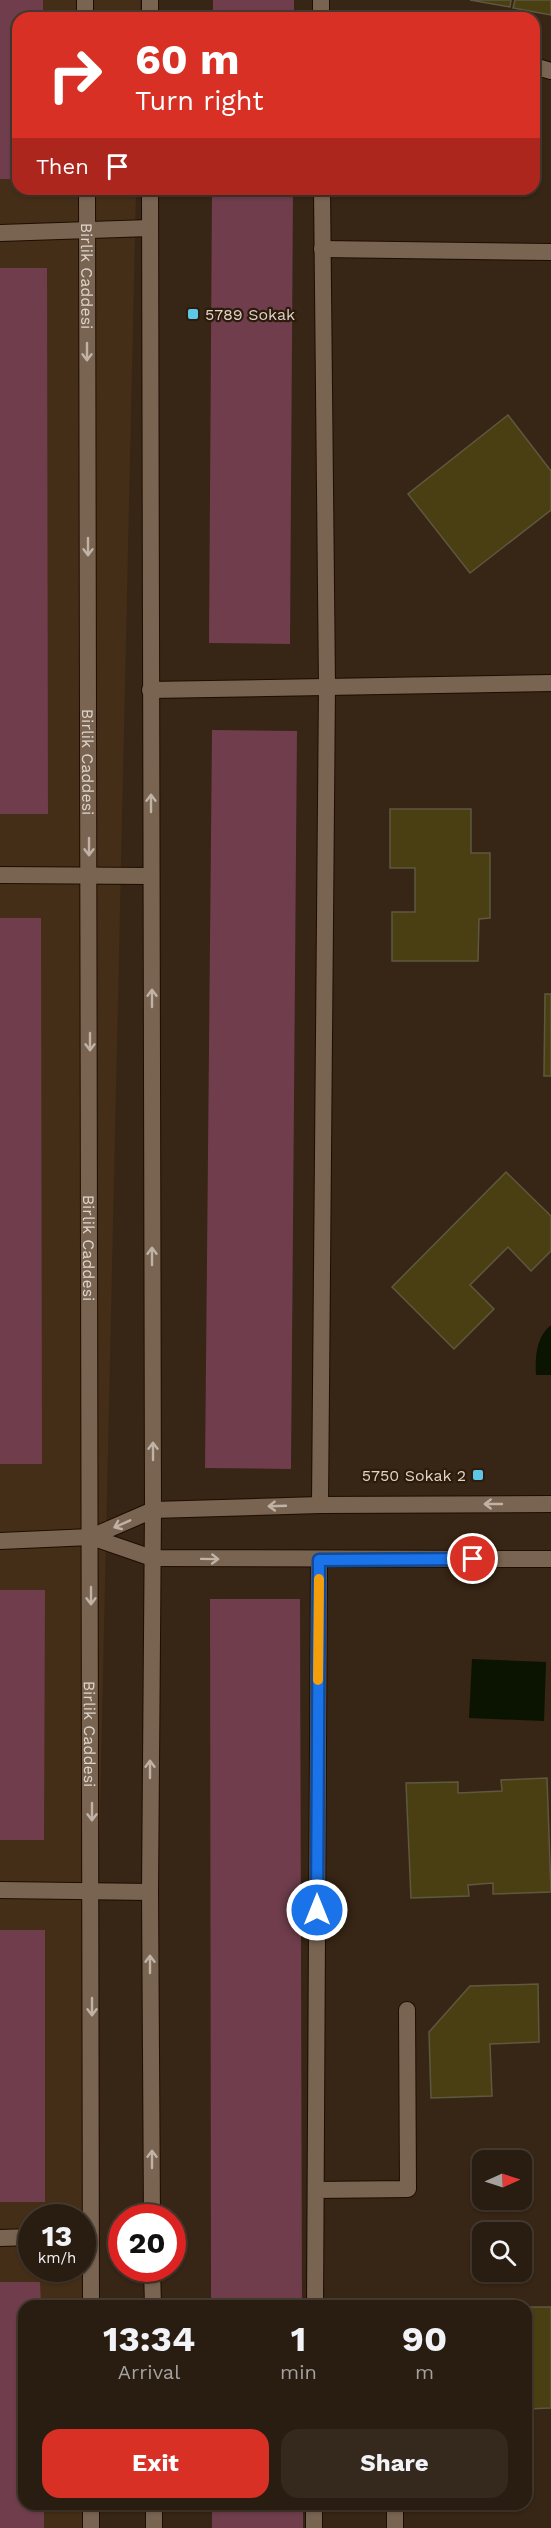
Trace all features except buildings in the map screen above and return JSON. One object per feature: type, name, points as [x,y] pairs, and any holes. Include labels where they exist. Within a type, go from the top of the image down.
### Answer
[{"type":"street","name":"Birlik Caddesi","points":[[87,195],[92,1892],[87,2204]]},
{"type":"street","points":[[150,195],[152,2204]]},
{"type":"street","points":[[320,1505],[327,686],[322,195]]},
{"type":"street","points":[[0,233],[150,228]]},
{"type":"street","points":[[322,249],[551,252]]},
{"type":"street","points":[[150,690],[551,683]]},
{"type":"street","points":[[0,875],[151,876]]},
{"type":"street","points":[[0,1541],[91,1537],[153,1510],[320,1505],[551,1504]]},
{"type":"street","points":[[91,1537],[152,1558],[551,1559]]},
{"type":"street","points":[[315,2300],[319,1560]]},
{"type":"street","points":[[0,1890],[150,1892]]},
{"type":"street","points":[[316,2190],[408,2189],[407,2010]]},
{"type":"street","points":[[0,2238],[18,2237]]},
{"type":"street","name":"Birlik Caddesi","points":[[90,2282],[91,2300]]},
{"type":"street","points":[[152,2282],[153,2300]]},
{"type":"street","points":[[91,2510],[91,2528]]},
{"type":"street","points":[[154,2510],[154,2528]]},
{"type":"street","points":[[314,2510],[314,2528]]},
{"type":"street","points":[[395,2510],[395,2528]]},
{"type":"shaded area","points":[[0,0],[140,0],[140,12],[12,12],[12,195],[136,195],[91,2204],[18,2204],[18,2282],[90,2282],[89,2300],[18,2300],[18,2510],[86,2510],[86,2528],[0,2528]]},
{"type":"shaded area","points":[[0,0],[43,0],[43,12],[12,12],[12,179],[0,179]]},
{"type":"shaded area","points":[[213,0],[294,0],[294,12],[213,12]]},
{"type":"shaded area","points":[[212,195],[293,195],[290,644],[209,643]]},
{"type":"shaded area","points":[[0,268],[47,268],[48,814],[0,814]]},
{"type":"shaded area","points":[[212,730],[297,731],[291,1469],[205,1468]]},
{"type":"shaded area","points":[[0,918],[41,918],[42,1464],[0,1464]]},
{"type":"shaded area","points":[[551,1325],[551,1375],[536,1375],[536,1354],[539,1341]]},
{"type":"shaded area","points":[[0,1590],[45,1590],[44,1840],[0,1840]]},
{"type":"shaded area","points":[[210,1599],[300,1599],[302,2300],[211,2300]]},
{"type":"shaded area","points":[[472,1659],[546,1662],[544,1721],[469,1718]]},
{"type":"shaded area","points":[[0,1930],[45,1930],[45,2202],[0,2202]]},
{"type":"shaded area","points":[[0,2282],[40,2282],[41,2300],[18,2300],[18,2510],[44,2510],[44,2528],[0,2528]]},
{"type":"shaded area","points":[[212,2510],[303,2510],[303,2528],[212,2528]]},
{"type":"slow traffic","points":[[318,1680],[319,1579]]},
{"type":"place","name":"5789 Sokak","points":[[193,314]]},
{"type":"place","name":"5750 Sokak 2","points":[[478,1475]]},
{"type":"route","points":[[317,1910],[319,1560],[473,1559]]}]
